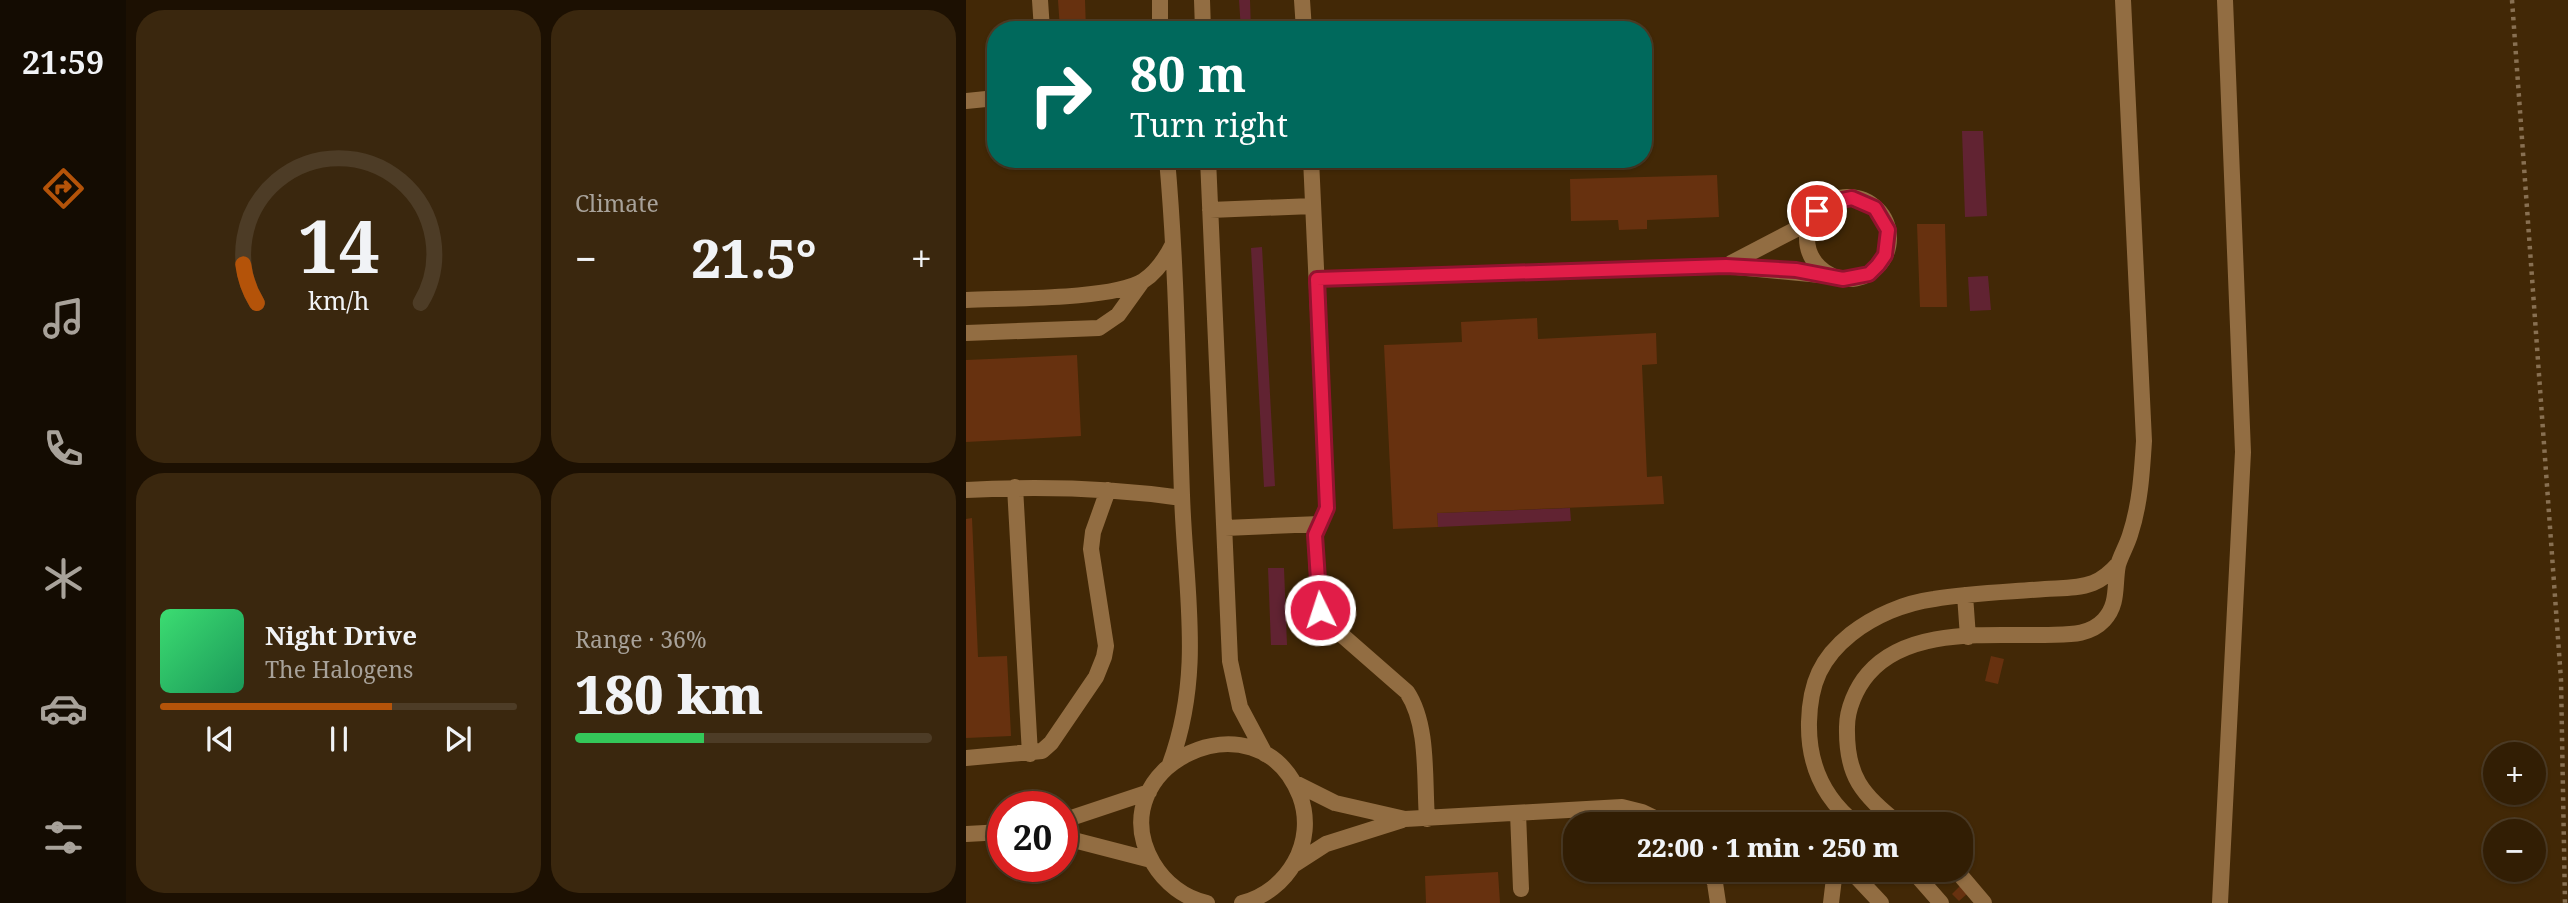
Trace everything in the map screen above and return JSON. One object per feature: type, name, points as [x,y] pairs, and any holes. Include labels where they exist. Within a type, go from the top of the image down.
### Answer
[{"type":"lane","points":[[1040,0],[1041,21]]},
{"type":"lane","points":[[1160,0],[1160,21]]},
{"type":"lane","points":[[1202,0],[1203,21]]},
{"type":"lane","points":[[1302,0],[1303,21]]},
{"type":"lane","points":[[1886,812],[1862,790],[1852,775],[1847,755],[1847,723],[1854,697],[1876,665],[1892,653],[1911,645],[1968,637],[2088,631],[2105,619],[2111,610],[2118,564],[2138,504],[2144,441],[2123,0]]},
{"type":"lane","points":[[2220,903],[2243,452],[2225,0]]},
{"type":"lane","points":[[966,101],[987,99]]},
{"type":"lane","points":[[1168,168],[1175,242],[1182,498],[1192,664],[1184,723],[1170,764],[1150,792],[1143,826],[1151,860],[1160,874],[1189,900],[1207,903]]},
{"type":"lane","points":[[1208,168],[1230,661],[1235,690],[1247,723],[1265,754],[1293,781],[1312,794],[1335,803],[1405,819],[1622,807],[1642,812]]},
{"type":"lane","points":[[1311,168],[1327,508],[1315,541],[1320,610],[1327,622],[1407,691],[1414,702],[1420,725],[1427,819]]},
{"type":"lane","points":[[1317,279],[1726,266],[1856,278],[1869,274],[1885,255],[1888,230],[1875,208],[1852,198],[1827,203],[1810,222],[1726,266]]},
{"type":"lane","points":[[1210,210],[1313,206]]},
{"type":"lane","points":[[1810,222],[1808,247],[1820,269],[1831,275]]},
{"type":"lane","points":[[966,333],[1099,328],[1118,315],[1143,281],[1156,270],[1175,242]]},
{"type":"lane","points":[[966,300],[1116,292],[1143,281]]},
{"type":"lane","points":[[966,490],[1015,487],[1108,490],[1182,498]]},
{"type":"lane","points":[[1015,487],[1030,754]]},
{"type":"lane","points":[[966,758],[1042,751],[1051,743],[1097,677],[1106,646],[1091,549],[1093,532],[1108,490]]},
{"type":"lane","points":[[1225,528],[1320,524]]},
{"type":"lane","points":[[1836,812],[1817,774],[1809,732],[1812,692],[1830,651],[1856,630],[1891,611],[1931,599],[2077,587],[2109,575],[2118,564]]},
{"type":"lane","points":[[1965,596],[1968,637]]},
{"type":"lane","points":[[1170,764],[1199,747],[1216,744],[1233,744],[1265,754]]},
{"type":"lane","points":[[1293,781],[1300,797],[1305,824],[1301,850],[1294,866]]},
{"type":"lane","points":[[1078,816],[1150,792]]},
{"type":"lane","points":[[1518,813],[1521,890]]},
{"type":"lane","points":[[1241,903],[1268,897],[1294,866],[1326,844],[1405,819]]},
{"type":"lane","points":[[966,834],[987,833]]},
{"type":"lane","points":[[1078,841],[1151,860]]},
{"type":"lane","points":[[1715,882],[1718,903]]},
{"type":"lane","points":[[1831,903],[1834,882]]},
{"type":"lane","points":[[1861,882],[1881,903]]},
{"type":"lane","points":[[1923,882],[1941,903]]},
{"type":"lane","points":[[1966,882],[1984,903]]},
{"type":"path","points":[[2512,0],[2561,680],[2565,903]]},
{"type":"shaded area","points":[[1239,0],[1250,0],[1251,21],[1240,21]]},
{"type":"shaded area","points":[[1962,131],[1983,131],[1987,216],[1965,217]]},
{"type":"shaded area","points":[[1262,247],[1275,486],[1264,487],[1251,248]]},
{"type":"shaded area","points":[[1988,276],[1991,310],[1970,311],[1968,277]]},
{"type":"shaded area","points":[[1570,508],[1571,521],[1438,527],[1437,513]]},
{"type":"shaded area","points":[[1268,568],[1284,568],[1287,645],[1271,645]]},
{"type":"building","points":[[1058,0],[1085,0],[1086,21],[1059,21]]},
{"type":"building","points":[[1717,175],[1719,217],[1647,220],[1647,229],[1619,230],[1618,220],[1571,221],[1570,179]]},
{"type":"building","points":[[1917,224],[1945,224],[1947,307],[1920,307]]},
{"type":"building","points":[[1537,318],[1538,339],[1656,333],[1657,364],[1642,365],[1647,477],[1662,476],[1664,504],[1437,513],[1438,527],[1393,529],[1384,345],[1462,342],[1461,322]]},
{"type":"building","points":[[1077,355],[1081,436],[966,442],[966,360]]},
{"type":"building","points":[[972,518],[978,657],[1007,656],[1011,736],[966,738],[966,519]]},
{"type":"building","points":[[1991,656],[2004,659],[1998,684],[1985,681]]},
{"type":"building","points":[[1498,872],[1500,903],[1426,903],[1425,876]]},
{"type":"building","points":[[1960,886],[1967,894],[1959,901],[1952,894]]},
{"type":"route","points":[[1320,610],[1315,535],[1327,508],[1317,279],[1726,266],[1796,270],[1843,279],[1869,274],[1885,255],[1888,242],[1888,230],[1875,208],[1852,198],[1827,203],[1817,211]]}]
